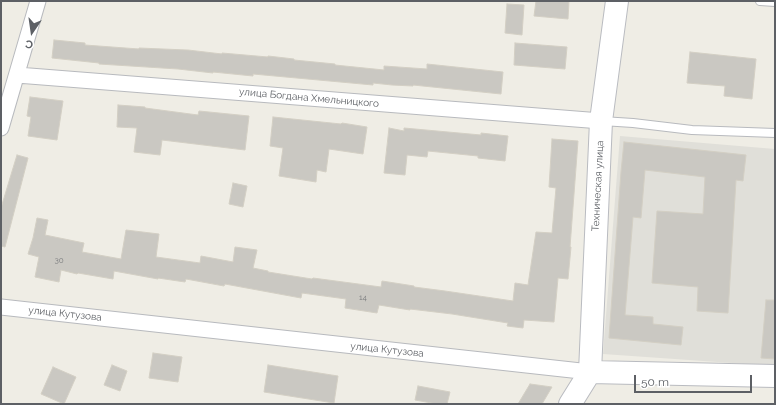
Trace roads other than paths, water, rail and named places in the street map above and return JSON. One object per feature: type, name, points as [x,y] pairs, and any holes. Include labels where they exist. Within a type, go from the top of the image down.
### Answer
[{"type":"main road","name":"Техническая улица","points":[[590,372],[601,121],[617,1]]},
{"type":"main road","name":"улица Кутузова","points":[[590,372],[775,376]]},
{"type":"main road","points":[[570,404],[590,372]]},
{"type":"street","points":[[1,128],[17,75],[35,2]]},
{"type":"street","name":"улица Богдана Хмельницкого","points":[[17,75],[601,121]]},
{"type":"street","name":"улица Кутузова","points":[[1,307],[590,372]]},
{"type":"lane","points":[[760,1],[775,2]]},
{"type":"lane","points":[[601,121],[692,130],[775,133]]}]
